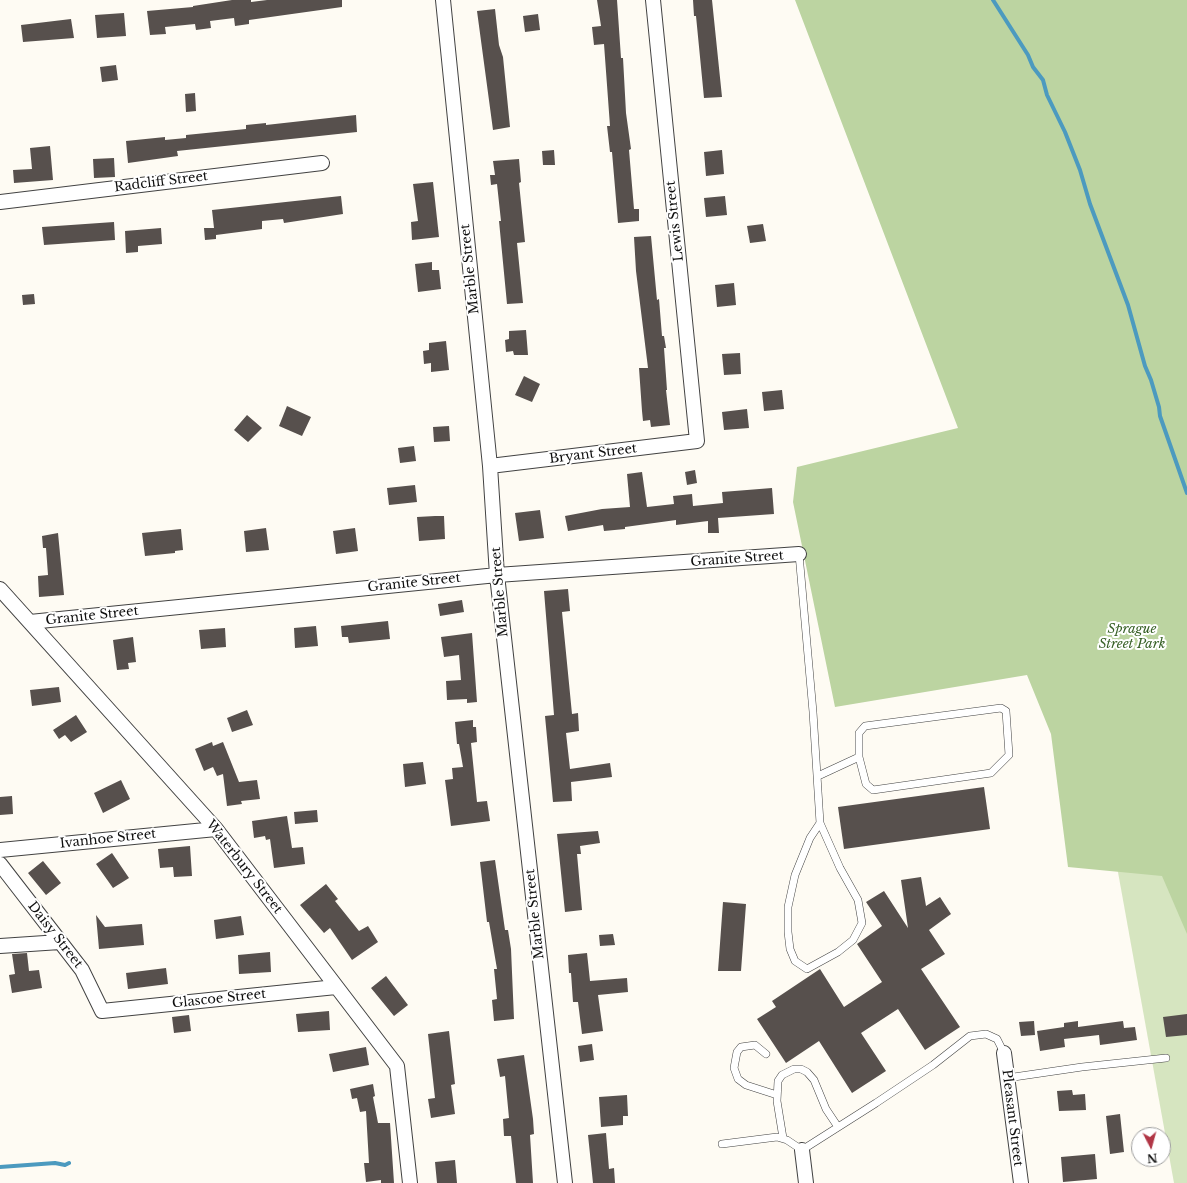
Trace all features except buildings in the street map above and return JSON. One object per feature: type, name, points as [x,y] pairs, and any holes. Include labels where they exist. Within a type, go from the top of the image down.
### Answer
[{"type":"street","name":"Marble Street","points":[[443,0],[490,466],[497,575],[565,1183]]},
{"type":"street","name":"Lewis Street","points":[[653,0],[697,441]]},
{"type":"street","name":"Radcliff Street","points":[[0,202],[322,163]]},
{"type":"street","name":"Bryant Street","points":[[490,466],[697,441]]},
{"type":"street","name":"Granite Street","points":[[30,622],[497,575],[799,554]]},
{"type":"street","name":"Waterbury Street","points":[[0,589],[5,603],[30,622],[216,829],[397,1066],[410,1183]]},
{"type":"street","name":"Ivanhoe Street","points":[[0,850],[216,829]]},
{"type":"street","name":"Daisy Street","points":[[0,864],[82,970],[102,1010]]},
{"type":"street","points":[[0,946],[60,942]]},
{"type":"street","name":"Glascoe Street","points":[[102,1010],[336,987]]},
{"type":"street","name":"Pleasant Street","points":[[1004,1053],[1021,1183]]},
{"type":"street","points":[[802,1150],[806,1183]]},
{"type":"lane","points":[[799,554],[818,776],[820,823],[840,868],[858,900],[862,923],[853,940],[838,952],[807,969],[795,961],[790,949],[788,907],[795,876],[810,838],[820,823]]},
{"type":"lane","points":[[1001,708],[1006,711],[1008,756],[991,773],[873,790],[866,784],[859,757],[859,733],[865,726],[1001,708]]},
{"type":"lane","points":[[818,776],[859,757]]},
{"type":"lane","points":[[722,1144],[777,1137],[783,1138],[802,1150],[932,1065],[970,1036],[986,1034],[997,1038],[1004,1053]]},
{"type":"lane","points":[[766,1054],[755,1045],[741,1047],[737,1052],[734,1068],[738,1079],[746,1085],[777,1095]]},
{"type":"lane","points":[[1007,1078],[1082,1067],[1166,1058]]},
{"type":"lane","points":[[783,1138],[777,1095],[778,1081],[782,1075],[794,1069],[801,1069],[807,1072],[814,1080],[826,1109],[838,1127]]},
{"type":"green space","points":[[795,0],[1187,0],[1187,934],[1162,876],[1068,867],[1051,734],[1027,675],[835,707],[793,502],[797,467],[958,428]]},
{"type":"green space","name":"Sprague Street Park","points":[[1187,575],[1187,1183],[1174,1183],[1171,1166],[1171,1127],[1164,1127],[1067,589]]},
{"type":"waterway","points":[[993,0],[1028,55],[1033,67],[1043,80],[1047,95],[1065,132],[1080,170],[1090,204],[1128,305],[1145,366],[1159,407],[1160,416],[1187,493]]},
{"type":"waterway","points":[[0,1167],[55,1163],[65,1165],[69,1163]]}]
